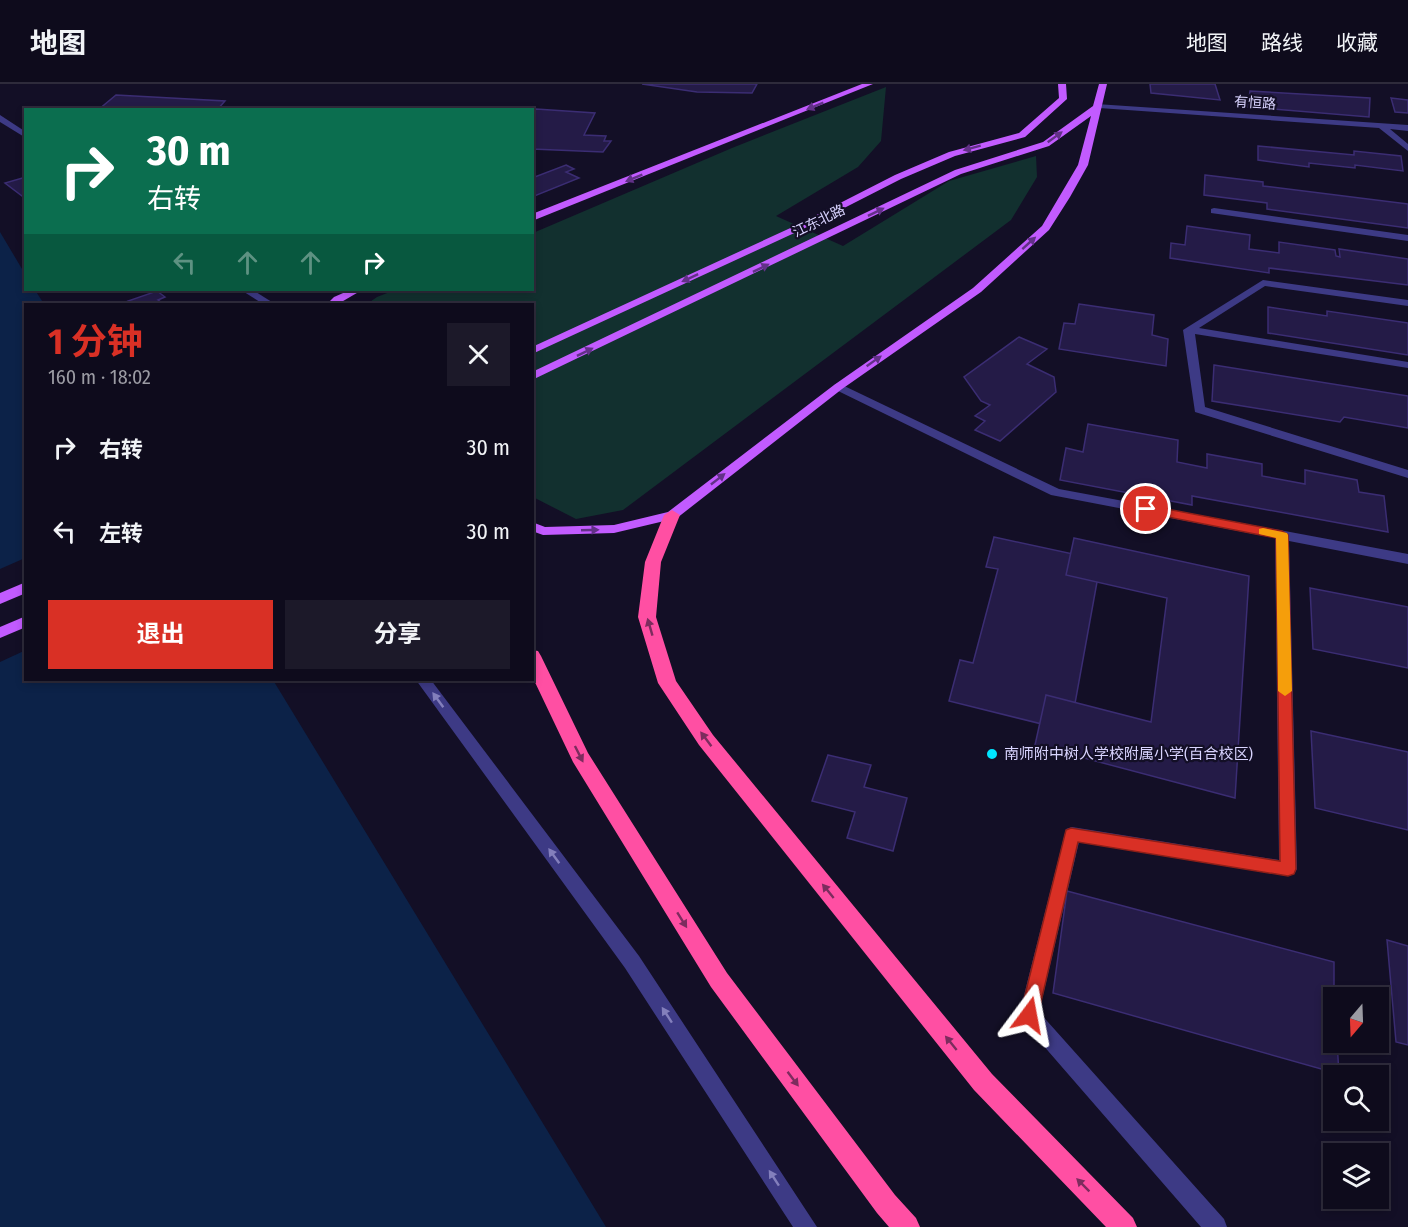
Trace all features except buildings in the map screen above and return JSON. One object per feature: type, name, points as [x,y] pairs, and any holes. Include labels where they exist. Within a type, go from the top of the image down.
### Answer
[{"type":"highway","points":[[672,515],[653,562],[647,617],[667,683],[706,740],[983,1082],[1124,1227]]},
{"type":"highway","points":[[534,660],[580,757],[719,980],[906,1227]]},
{"type":"main road","points":[[534,217],[869,84]]},
{"type":"main road","name":"江东北路","points":[[534,350],[800,227],[898,177],[952,153],[1022,135],[1063,99],[1062,84]]},
{"type":"main road","points":[[534,527],[543,531],[614,529],[672,515],[838,387],[977,290],[1046,228],[1083,165],[1103,84]]},
{"type":"main road","name":"江东北路","points":[[534,376],[958,172],[1046,144],[1099,106]]},
{"type":"main road","points":[[333,303],[355,291]]},
{"type":"main road","points":[[0,599],[24,588]]},
{"type":"main road","points":[[0,633],[24,622]]},
{"type":"street","name":"有恒路","points":[[1099,106],[1408,128]]},
{"type":"street","points":[[0,118],[24,135]]},
{"type":"street","points":[[1382,127],[1408,148]]},
{"type":"street","points":[[1214,211],[1408,238]]},
{"type":"street","points":[[1189,330],[1263,284],[1408,303]]},
{"type":"street","points":[[248,291],[268,303]]},
{"type":"street","points":[[1189,330],[1408,365]]},
{"type":"street","points":[[1189,330],[1199,409],[1408,474]]},
{"type":"street","points":[[838,387],[1056,492],[1408,560]]},
{"type":"street","points":[[1216,1227],[1029,1015],[1071,834],[1288,869],[1282,535]]},
{"type":"street","points":[[424,681],[632,962],[806,1227]]},
{"type":"green space","points":[[886,87],[881,141],[858,167],[776,216],[843,246],[949,181],[1036,156],[1037,177],[1011,220],[623,510],[576,519],[534,498],[534,303],[368,303],[392,291],[534,291],[534,233],[732,148]]},
{"type":"water","points":[[0,232],[24,272],[24,291],[36,291],[43,303],[24,303],[24,681],[274,681],[606,1227],[0,1227]]},
{"type":"pier","points":[[24,558],[24,651],[0,662],[0,569]]},
{"type":"slow traffic","points":[[1263,532],[1282,535],[1285,691]]},
{"type":"place","name":"南师附中树人学校附属小学(百合校区)","points":[[992,754]]},
{"type":"route","points":[[1029,1015],[1071,834],[1288,869],[1282,535],[1146,509]]}]
